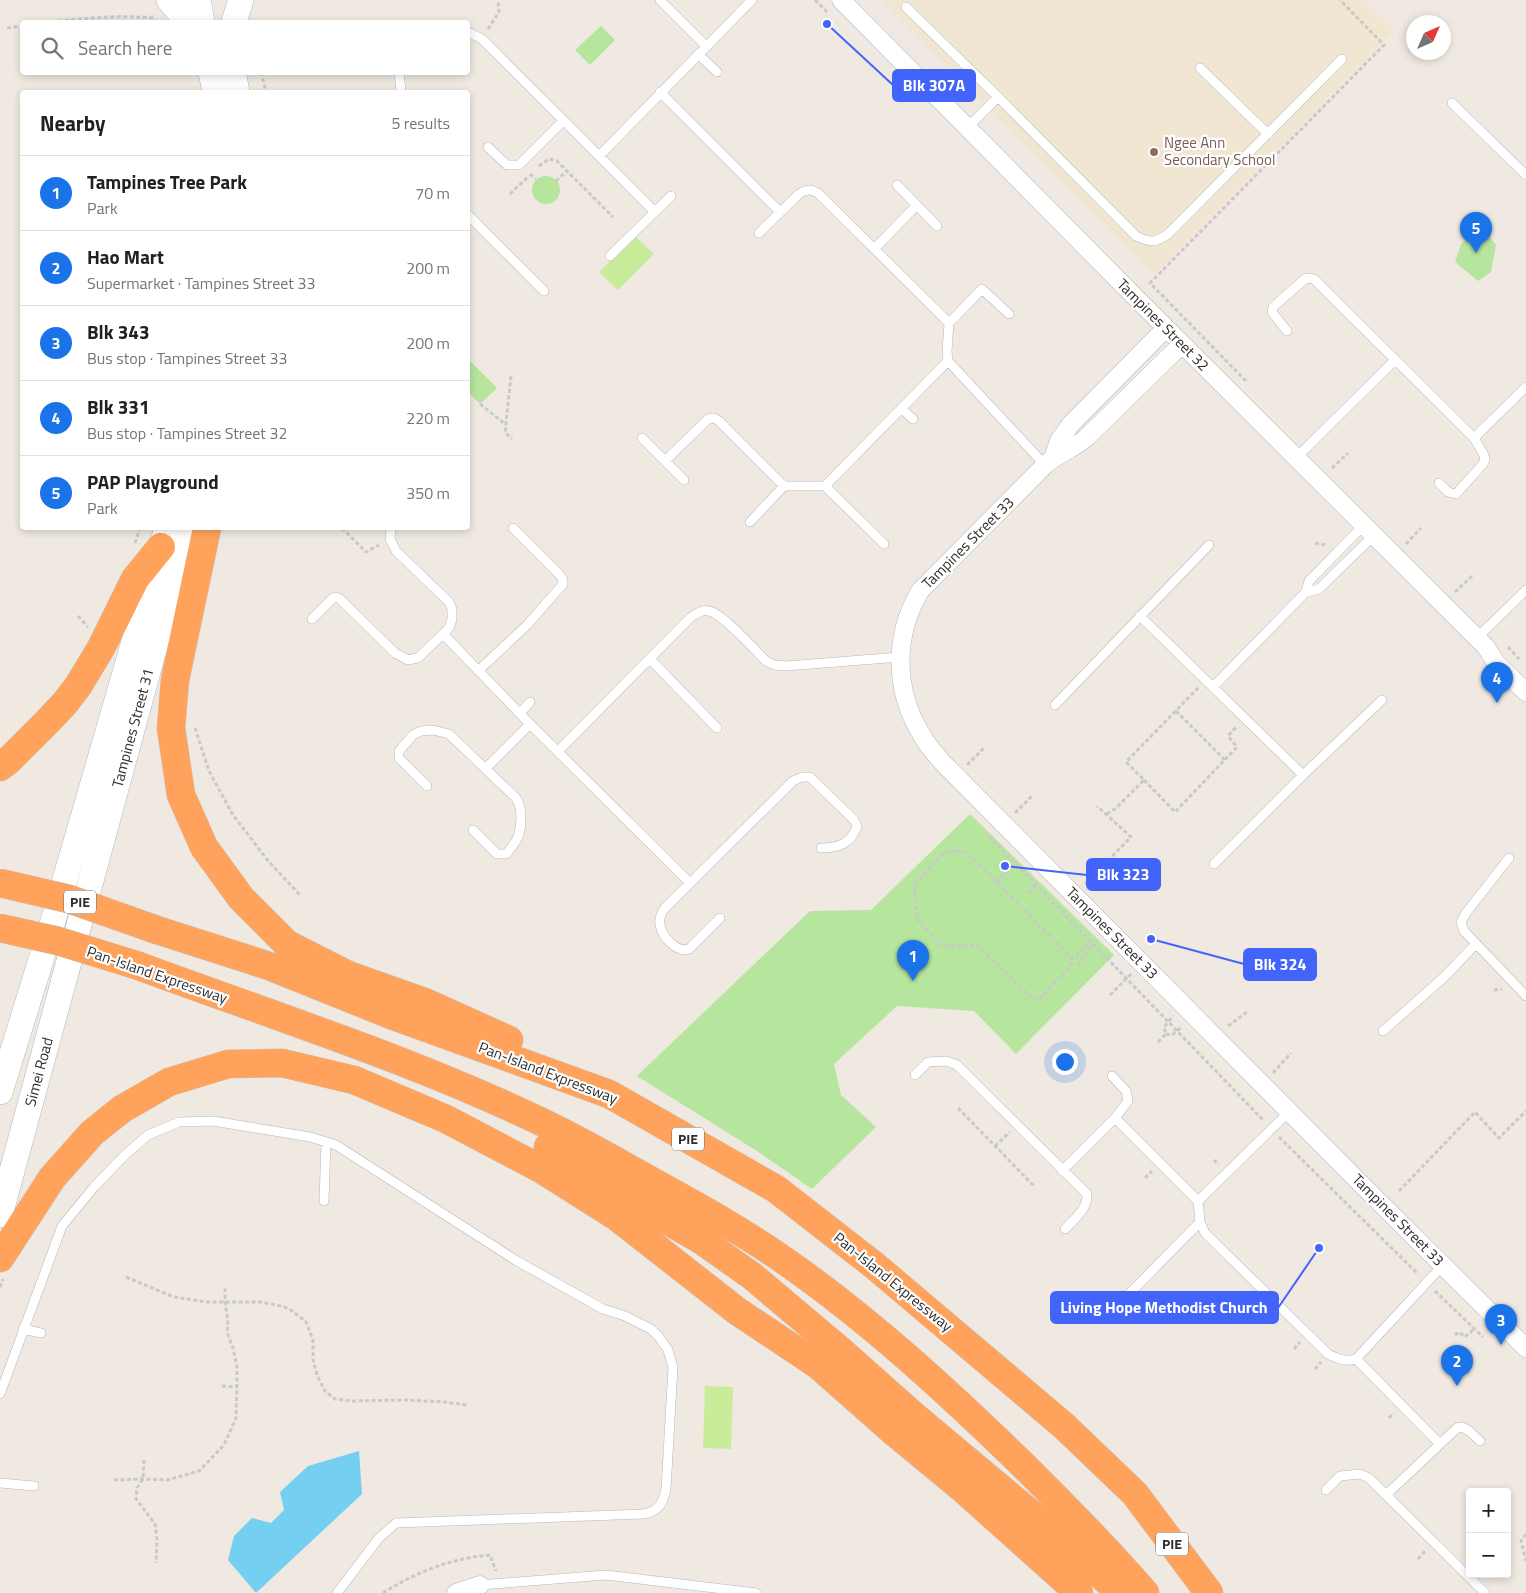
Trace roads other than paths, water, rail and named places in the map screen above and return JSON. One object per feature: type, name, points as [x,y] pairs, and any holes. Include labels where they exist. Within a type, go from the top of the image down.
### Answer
[{"type":"highway","points":[[207,530],[175,680],[170,728],[181,795],[204,847],[241,898],[287,944],[348,975],[427,1004],[554,1059],[609,1094]]},
{"type":"highway","points":[[0,767],[47,722],[78,686],[101,648],[135,579],[164,537]]},
{"type":"highway","name":"Pan-Island Expressway","points":[[0,883],[69,899],[269,966],[391,1015],[609,1094],[776,1189],[875,1266],[1064,1426],[1135,1494],[1209,1593]]},
{"type":"highway","name":"Pan-Island Expressway","points":[[0,928],[58,941],[136,965],[394,1059],[549,1126],[683,1198],[784,1260],[836,1298],[913,1362],[1052,1494],[1122,1566],[1145,1593]]},
{"type":"highway","points":[[257,1010],[503,1123],[579,1163],[649,1210],[701,1240],[752,1276],[841,1351],[913,1416],[1036,1518],[1121,1593]]},
{"type":"highway","points":[[0,1258],[52,1178],[92,1133],[122,1110],[169,1082],[228,1064],[282,1063],[354,1080],[446,1120],[541,1169],[617,1216],[737,1311],[818,1365],[894,1432],[963,1488],[1079,1593]]},
{"type":"highway","points":[[649,1210],[737,1311]]},
{"type":"main road","points":[[169,0],[186,20]]},
{"type":"main road","points":[[198,0],[202,20]]},
{"type":"main road","points":[[222,0],[225,20]]},
{"type":"main road","points":[[235,20],[241,0]]},
{"type":"main road","points":[[211,75],[214,90]]},
{"type":"main road","points":[[234,75],[237,90]]},
{"type":"main road","name":"Tampines Street 31","points":[[79,930],[186,530]]},
{"type":"main road","name":"Tampines Street 31","points":[[53,921],[164,537]]},
{"type":"main road","name":"Simei Road","points":[[0,1092],[53,921]]},
{"type":"main road","name":"Simei Road","points":[[0,1215],[79,930]]},
{"type":"street","name":"Tampines Street 32","points":[[841,0],[1166,328],[1482,642],[1496,663],[1526,692]]},
{"type":"street","name":"Tampines Street 33","points":[[1049,461],[1059,441],[1071,424],[1166,328]]},
{"type":"street","name":"Tampines Street 33","points":[[1182,344],[1086,438],[1072,449],[1049,461],[920,591],[907,620],[899,665],[907,703],[921,734],[943,764],[1526,1348]]},
{"type":"street","name":"Tampines Street 32","points":[[1482,642],[1504,655],[1526,677]]},
{"type":"street","points":[[456,1593],[480,1585]]},
{"type":"lane","points":[[660,0],[706,46]]},
{"type":"lane","points":[[598,156],[752,0]]},
{"type":"lane","points":[[906,7],[1136,236],[1145,241],[1156,242],[1168,234],[1342,59]]},
{"type":"lane","points":[[470,33],[482,39],[655,212]]},
{"type":"lane","points":[[698,54],[717,72]]},
{"type":"lane","points":[[1200,68],[1268,134]]},
{"type":"lane","points":[[399,75],[401,90]]},
{"type":"lane","points":[[660,92],[780,212]]},
{"type":"lane","points":[[968,127],[998,97]]},
{"type":"lane","points":[[1452,103],[1526,175]]},
{"type":"lane","points":[[488,147],[506,165],[519,165],[563,121]]},
{"type":"lane","points":[[897,185],[937,226]]},
{"type":"lane","points":[[759,233],[799,194],[811,189],[818,193],[875,248],[949,323]]},
{"type":"lane","points":[[610,256],[670,196]]},
{"type":"lane","points":[[875,248],[916,206]]},
{"type":"lane","points":[[470,217],[544,291]]},
{"type":"lane","points":[[1287,331],[1272,312],[1273,306],[1306,278],[1310,277],[1474,438],[1484,455],[1483,464],[1456,494],[1448,492],[1439,483]]},
{"type":"lane","points":[[1009,314],[983,289],[949,323],[948,361],[1049,461]]},
{"type":"lane","points":[[1296,458],[1395,360]]},
{"type":"lane","points":[[824,486],[948,361]]},
{"type":"lane","points":[[1474,438],[1526,387]]},
{"type":"lane","points":[[902,409],[913,419]]},
{"type":"lane","points":[[665,460],[708,419],[714,418],[784,486],[824,486],[884,544]]},
{"type":"lane","points":[[642,438],[684,480]]},
{"type":"lane","points":[[750,522],[784,486]]},
{"type":"lane","points":[[478,671],[527,625],[562,584],[559,574],[513,528]]},
{"type":"lane","points":[[312,619],[336,597],[395,653],[408,660],[418,658],[449,628],[452,619],[452,609],[449,602],[396,551],[390,539],[391,530]]},
{"type":"lane","points":[[1213,687],[1306,592],[1319,588],[1369,530]]},
{"type":"lane","points":[[1306,592],[1309,580],[1369,530]]},
{"type":"lane","points":[[1056,705],[1209,545]]},
{"type":"lane","points":[[1482,642],[1526,590]]},
{"type":"lane","points":[[558,751],[691,617],[700,612],[708,610],[720,616],[766,661],[774,665],[786,666],[900,657]]},
{"type":"lane","points":[[1140,616],[1303,775]]},
{"type":"lane","points":[[443,634],[530,724],[690,883]]},
{"type":"lane","points":[[650,659],[717,728]]},
{"type":"lane","points":[[1214,864],[1303,775],[1382,700]]},
{"type":"lane","points":[[520,713],[530,702]]},
{"type":"lane","points":[[486,768],[530,724]]},
{"type":"lane","points":[[427,786],[399,758],[398,754],[403,745],[413,735],[421,731],[433,730],[449,734],[518,800],[520,823],[518,836],[514,845],[506,854],[497,854],[473,830]]},
{"type":"lane","points":[[720,918],[689,949],[684,950],[679,950],[665,936],[660,927],[659,919],[664,909],[690,883],[793,781],[802,777],[810,777],[854,820],[857,826],[850,840],[844,844],[833,848],[821,848]]},
{"type":"lane","points":[[1509,858],[1461,922],[1464,931],[1526,996]]},
{"type":"lane","points":[[1383,1031],[1442,979],[1476,944]]},
{"type":"lane","points":[[915,1075],[928,1062],[946,1062],[957,1065],[1087,1194],[1085,1207],[1065,1229]]},
{"type":"lane","points":[[1062,1171],[1115,1118],[1128,1101],[1126,1091],[1112,1076]]},
{"type":"lane","points":[[1198,1201],[1290,1111]]},
{"type":"lane","points":[[1115,1118],[1198,1201],[1200,1222],[1205,1233],[1328,1354],[1347,1361],[1356,1359],[1443,1264]]},
{"type":"lane","points":[[0,1394],[62,1226],[124,1155],[148,1136],[179,1122],[213,1121],[310,1137],[336,1145],[517,1261],[604,1309],[625,1316],[651,1329],[660,1337],[668,1350],[673,1367],[666,1489],[664,1501],[658,1508],[650,1513],[643,1514],[396,1523],[379,1538],[337,1593]]},
{"type":"lane","points":[[324,1201],[326,1142]]},
{"type":"lane","points":[[1129,1294],[1200,1222]]},
{"type":"lane","points":[[23,1329],[42,1333]]},
{"type":"lane","points":[[1356,1359],[1440,1444]]},
{"type":"lane","points":[[1386,1495],[1457,1428],[1462,1427],[1468,1430],[1480,1441]]},
{"type":"lane","points":[[1326,1490],[1340,1476],[1346,1474],[1360,1474],[1369,1478],[1485,1593]]},
{"type":"lane","points":[[0,1483],[34,1486]]},
{"type":"lane","points":[[480,1585],[606,1575],[756,1593]]},
{"type":"water","points":[[359,1451],[362,1494],[256,1593],[228,1560],[234,1536],[252,1518],[271,1523],[284,1510],[280,1492],[308,1466]]},
{"type":"place","name":"Blk 307A","points":[[827,24]]},
{"type":"place","name":"Ngee Ann Secondary School","points":[[1154,152]]},
{"type":"place","name":"PAP Playground","points":[[1476,253]]},
{"type":"place","name":"Blk 331","points":[[1497,703]]},
{"type":"place","name":"Blk 323","points":[[1005,866]]},
{"type":"place","name":"Blk 324","points":[[1151,939]]},
{"type":"place","name":"Tampines Tree Park","points":[[913,981]]},
{"type":"place","name":"Living Hope Methodist Church","points":[[1319,1248]]},
{"type":"place","name":"Blk 343","points":[[1501,1345]]},
{"type":"place","name":"Hao Mart","points":[[1457,1386]]}]
